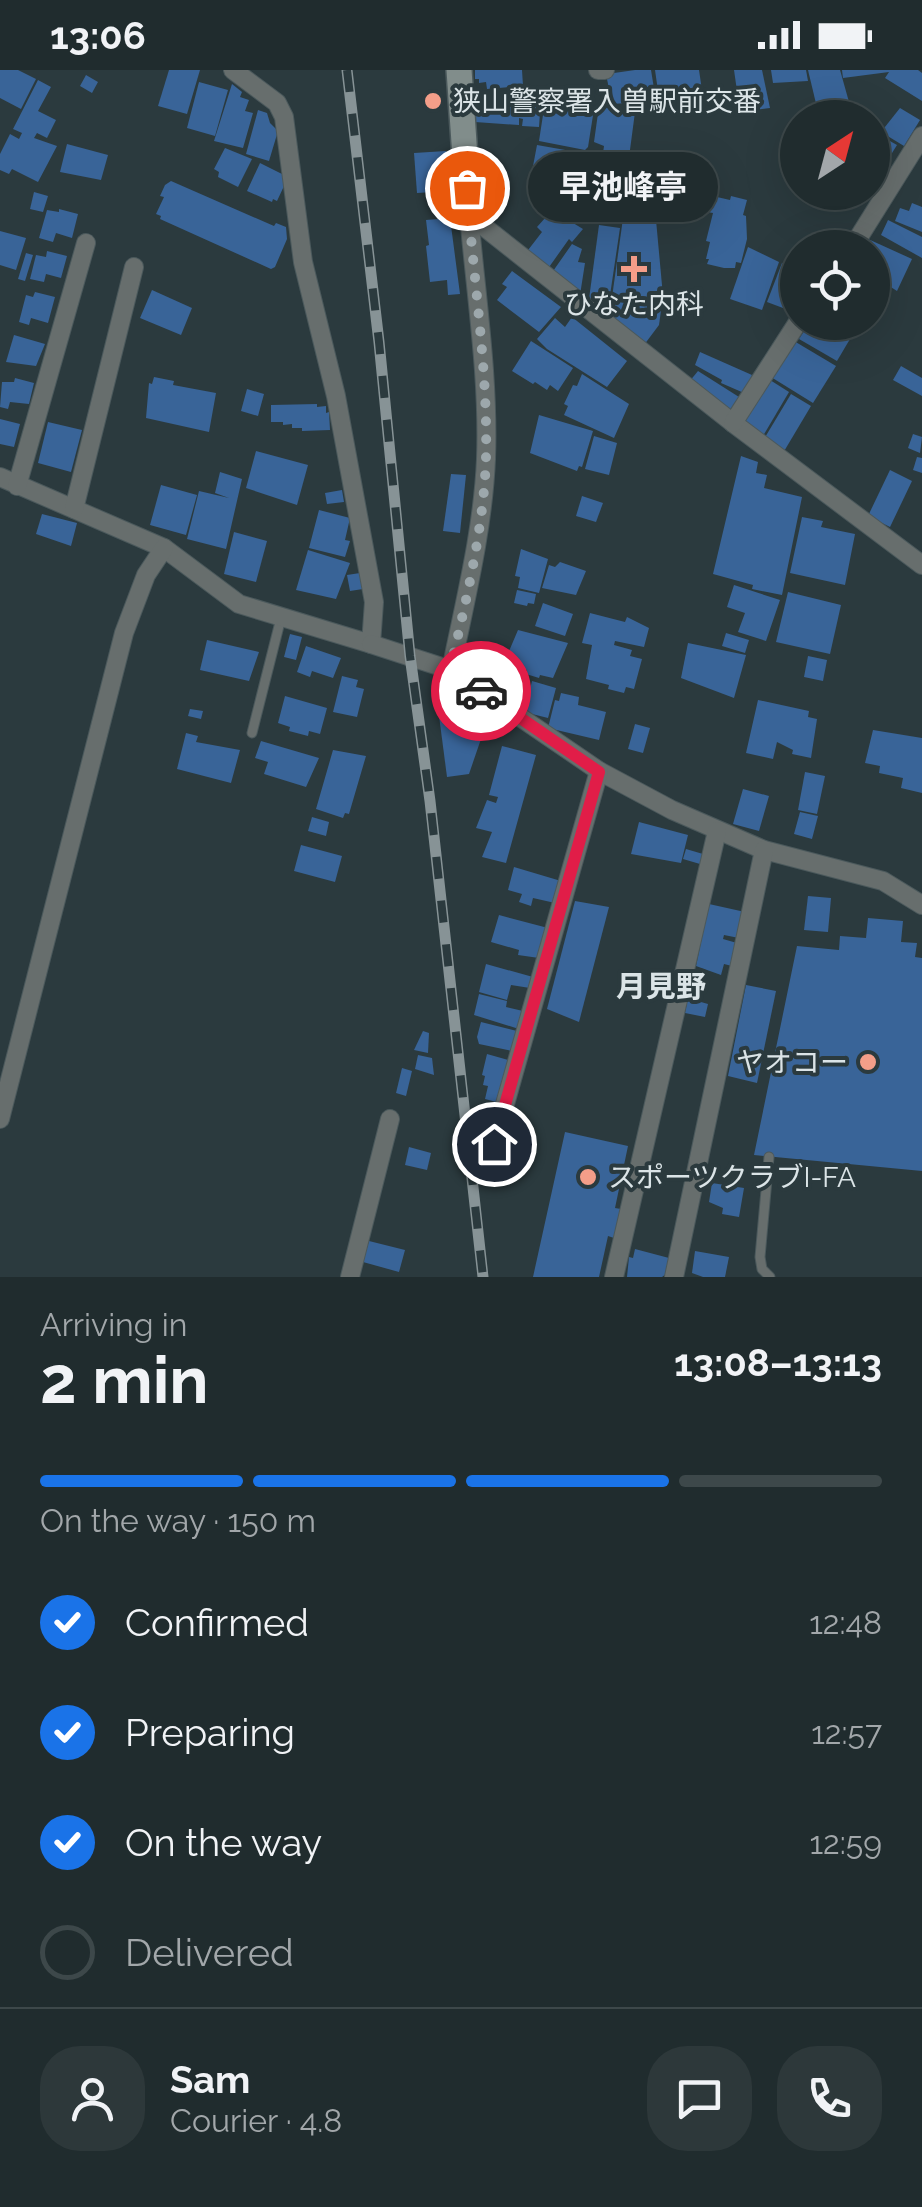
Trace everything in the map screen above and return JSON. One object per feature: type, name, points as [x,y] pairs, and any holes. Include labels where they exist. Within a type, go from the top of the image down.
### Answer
[{"type":"main road","points":[[459,70],[469,215]]},
{"type":"street","points":[[233,70],[277,103],[284,117],[303,262],[336,396],[374,602],[370,644]]},
{"type":"street","points":[[598,70],[606,70]]},
{"type":"street","points":[[863,230],[922,136]]},
{"type":"street","points":[[450,670],[479,528],[486,460],[469,215]]},
{"type":"street","points":[[469,215],[732,423],[922,566]]},
{"type":"street","points":[[86,243],[9,482],[164,548],[239,604],[450,670],[599,772],[717,831],[764,850],[883,882],[922,905]]},
{"type":"street","points":[[74,509],[134,267]]},
{"type":"street","points":[[732,423],[786,340]]},
{"type":"street","points":[[0,1119],[124,634],[146,574],[164,548]]},
{"type":"street","points":[[494,1144],[599,772]]},
{"type":"street","points":[[614,1277],[717,831]]},
{"type":"street","points":[[674,1277],[764,850]]},
{"type":"street","points":[[350,1277],[390,1120]]},
{"type":"lane","points":[[252,733],[281,618]]},
{"type":"lane","points":[[769,1156],[760,1258],[762,1269],[770,1277]]},
{"type":"building","points":[[0,70],[18,70],[36,79],[21,109],[0,98]]},
{"type":"building","points":[[169,70],[200,70],[187,114],[158,106]]},
{"type":"building","points":[[475,70],[522,70],[523,86],[487,89],[486,82],[475,79]]},
{"type":"building","points":[[651,70],[656,101],[612,104],[607,79],[614,73]]},
{"type":"building","points":[[655,70],[699,70],[703,97],[688,100],[686,87],[658,91]]},
{"type":"building","points":[[734,70],[762,70],[770,108],[740,112]]},
{"type":"building","points":[[771,70],[806,70],[808,81],[773,83]]},
{"type":"building","points":[[808,70],[840,70],[848,100],[815,100]]},
{"type":"building","points":[[842,70],[918,70],[922,73],[922,101],[885,78],[889,72],[843,78]]},
{"type":"building","points":[[86,75],[98,82],[92,93],[80,86]]},
{"type":"building","points":[[38,80],[51,87],[38,111],[56,120],[47,138],[37,133],[34,138],[57,146],[38,182],[12,169],[9,174],[0,170],[0,154],[10,134],[19,139],[22,133],[13,129]]},
{"type":"building","points":[[199,82],[228,90],[215,136],[187,128]]},
{"type":"building","points":[[232,84],[242,92],[240,97],[249,100],[245,111],[253,113],[243,148],[214,141]]},
{"type":"building","points":[[476,97],[521,97],[520,113],[522,98],[541,99],[539,127],[522,126],[523,119],[519,118],[519,125],[475,122]]},
{"type":"building","points":[[545,102],[594,109],[585,150],[539,141]]},
{"type":"building","points":[[599,106],[635,112],[628,165],[602,160],[604,146],[594,142]]},
{"type":"building","points":[[900,108],[920,120],[904,146],[890,137],[890,121]]},
{"type":"building","points":[[258,110],[267,113],[278,131],[269,161],[246,154]]},
{"type":"building","points":[[67,144],[108,155],[101,180],[60,172]]},
{"type":"building","points":[[537,145],[571,151],[564,189],[560,188],[559,196],[544,193],[538,184],[530,182]]},
{"type":"building","points":[[225,148],[252,159],[238,187],[218,177],[219,172],[214,169]]},
{"type":"building","points":[[446,151],[449,191],[417,193],[414,153]]},
{"type":"building","points":[[260,163],[282,174],[284,186],[277,201],[247,191]]},
{"type":"building","points":[[579,165],[620,169],[617,203],[576,200]]},
{"type":"building","points":[[171,181],[274,226],[276,223],[286,227],[287,239],[275,267],[271,269],[160,219],[156,214],[164,197],[160,196]]},
{"type":"building","points":[[34,192],[48,196],[43,212],[30,209]]},
{"type":"building","points":[[731,196],[747,200],[743,215],[747,239],[741,263],[736,262],[735,268],[724,268],[707,264],[710,242],[706,241],[713,213],[707,212],[710,200],[730,200]]},
{"type":"building","points":[[912,203],[922,207],[922,232],[895,221],[900,208],[909,211]]},
{"type":"building","points":[[625,204],[655,209],[663,296],[659,325],[644,345],[609,319]]},
{"type":"building","points":[[47,210],[78,214],[72,238],[56,233],[53,242],[39,238]]},
{"type":"building","points":[[555,212],[583,229],[572,242],[569,239],[547,270],[525,254],[542,232],[537,227]]},
{"type":"building","points":[[450,218],[460,294],[448,295],[447,280],[430,282],[426,220]]},
{"type":"building","points":[[888,220],[922,237],[922,258],[890,240],[890,230],[883,230]]},
{"type":"building","points":[[599,225],[620,228],[609,302],[589,299]]},
{"type":"building","points":[[0,231],[26,238],[16,270],[0,265]]},
{"type":"building","points":[[572,244],[582,249],[578,262],[585,263],[580,295],[551,274]]},
{"type":"building","points":[[748,247],[779,262],[762,310],[730,299]]},
{"type":"building","points":[[890,249],[912,259],[897,291],[890,287]]},
{"type":"building","points":[[47,251],[67,256],[61,278],[46,274],[44,282],[30,279],[36,255],[46,257]]},
{"type":"building","points":[[26,253],[33,255],[25,281],[18,279]]},
{"type":"building","points":[[780,268],[780,307],[767,302]]},
{"type":"building","points":[[512,271],[561,307],[539,332],[497,300]]},
{"type":"building","points":[[152,290],[192,308],[181,335],[140,318]]},
{"type":"building","points":[[35,292],[55,297],[48,323],[31,318],[29,325],[19,322],[26,295],[33,297]]},
{"type":"building","points":[[572,317],[627,361],[607,387],[537,339],[555,318],[565,327]]},
{"type":"building","points":[[14,335],[45,344],[36,366],[6,362]]},
{"type":"building","points":[[801,340],[849,340],[837,361]]},
{"type":"building","points":[[531,341],[573,368],[558,391],[550,385],[547,390],[533,384],[512,371]]},
{"type":"building","points":[[794,341],[836,366],[813,403],[771,377]]},
{"type":"building","points":[[700,352],[752,375],[744,393],[695,365]]},
{"type":"building","points":[[901,366],[922,378],[922,396],[893,380]]},
{"type":"building","points":[[698,371],[739,397],[728,413],[689,382]]},
{"type":"building","points":[[582,374],[629,404],[614,438],[564,415],[568,406],[564,404]]},
{"type":"building","points":[[154,377],[216,393],[209,432],[146,418],[149,383]]},
{"type":"building","points":[[15,378],[34,383],[29,404],[10,402],[8,409],[0,407],[2,382],[14,382]]},
{"type":"building","points":[[770,380],[789,392],[763,436],[743,424]]},
{"type":"building","points":[[247,389],[264,394],[258,416],[241,411]]},
{"type":"building","points":[[791,394],[811,406],[783,453],[764,439]]},
{"type":"building","points":[[271,405],[326,406],[326,413],[329,412],[330,430],[302,431],[292,428],[292,424],[271,422]]},
{"type":"building","points":[[539,415],[593,431],[582,467],[577,471],[530,453]]},
{"type":"building","points":[[0,419],[20,424],[14,447],[0,444]]},
{"type":"building","points":[[48,422],[82,430],[71,472],[38,463]]},
{"type":"building","points":[[913,434],[922,437],[920,453],[908,448]]},
{"type":"building","points":[[594,436],[617,443],[609,475],[585,469]]},
{"type":"building","points":[[256,451],[308,465],[297,505],[246,488]]},
{"type":"building","points":[[741,456],[758,462],[756,473],[767,475],[764,488],[802,497],[782,595],[713,574]]},
{"type":"building","points":[[917,457],[922,458],[922,473],[913,470]]},
{"type":"building","points":[[890,470],[912,481],[890,527],[868,516]]},
{"type":"building","points":[[220,472],[242,479],[226,549],[187,539],[199,491],[229,498],[215,493]]},
{"type":"building","points":[[451,474],[466,475],[460,533],[443,531]]},
{"type":"building","points":[[161,485],[197,495],[186,535],[150,525]]},
{"type":"building","points":[[342,490],[344,502],[327,504],[325,493]]},
{"type":"building","points":[[582,496],[603,503],[596,522],[576,516]]},
{"type":"building","points":[[319,510],[350,518],[345,557],[309,548]]},
{"type":"building","points":[[42,514],[77,523],[71,546],[36,534]]},
{"type":"building","points":[[802,517],[823,521],[821,527],[855,534],[845,585],[790,573]]},
{"type":"building","points":[[234,532],[267,541],[256,582],[224,574]]},
{"type":"building","points":[[521,549],[548,559],[539,593],[518,588],[520,577],[515,576]]},
{"type":"building","points":[[308,550],[350,563],[336,599],[296,590]]},
{"type":"building","points":[[560,562],[586,571],[576,595],[542,588],[549,565],[555,567]]},
{"type":"building","points":[[360,573],[363,589],[350,591],[347,575]]},
{"type":"building","points":[[734,585],[780,600],[766,641],[738,632],[745,613],[727,607]]},
{"type":"building","points":[[517,590],[536,594],[534,604],[514,603]]},
{"type":"building","points":[[788,592],[841,605],[830,654],[776,642]]},
{"type":"building","points":[[543,603],[573,614],[565,636],[535,626]]},
{"type":"building","points":[[590,613],[625,622],[627,617],[649,628],[644,647],[615,641],[614,645],[632,650],[630,656],[642,659],[634,689],[626,687],[624,693],[586,679],[592,645],[582,643]]},
{"type":"building","points":[[518,630],[568,643],[553,678],[539,678],[504,663]]},
{"type":"building","points":[[726,633],[749,640],[745,653],[722,646]]},
{"type":"building","points":[[290,634],[302,637],[296,660],[284,657]]},
{"type":"building","points":[[207,640],[259,652],[249,681],[200,670]]},
{"type":"building","points":[[688,643],[746,655],[734,698],[681,678]]},
{"type":"building","points":[[306,646],[341,658],[333,678],[312,671],[310,677],[297,672]]},
{"type":"building","points":[[808,656],[827,660],[823,681],[804,677]]},
{"type":"building","points":[[342,676],[358,680],[356,687],[364,689],[357,717],[333,712]]},
{"type":"building","points":[[532,681],[556,688],[548,718],[524,712]]},
{"type":"building","points":[[435,685],[479,711],[482,736],[469,774],[447,777]]},
{"type":"building","points":[[561,693],[579,697],[578,705],[606,712],[599,740],[548,728],[555,700],[559,701]]},
{"type":"building","points":[[285,696],[327,708],[320,734],[309,731],[308,736],[278,723]]},
{"type":"building","points":[[758,700],[809,711],[808,717],[817,719],[811,758],[792,754],[793,750],[777,742],[773,759],[746,753]]},
{"type":"building","points":[[190,709],[203,711],[201,719],[188,716]]},
{"type":"building","points":[[635,724],[650,728],[643,753],[628,749]]},
{"type":"building","points":[[873,730],[922,738],[922,793],[901,788],[903,778],[879,773],[880,766],[865,763]]},
{"type":"building","points":[[186,733],[198,736],[196,742],[240,750],[231,783],[177,769]]},
{"type":"building","points":[[261,741],[319,758],[306,787],[264,774],[268,762],[255,758]]},
{"type":"building","points":[[502,746],[536,755],[506,863],[482,857],[492,832],[476,828],[487,800],[496,803],[498,797],[489,795]]},
{"type":"building","points":[[333,750],[366,756],[349,814],[345,813],[343,818],[316,809]]},
{"type":"building","points":[[805,772],[825,776],[817,814],[798,810]]},
{"type":"building","points":[[743,789],[769,796],[759,831],[733,824]]},
{"type":"building","points":[[800,812],[818,816],[812,839],[794,834]]},
{"type":"building","points":[[312,817],[329,822],[326,836],[308,831]]},
{"type":"building","points":[[639,822],[688,835],[681,863],[631,854]]},
{"type":"building","points":[[301,845],[342,856],[335,882],[294,871]]},
{"type":"building","points":[[686,849],[703,854],[700,864],[683,859]]},
{"type":"building","points":[[514,867],[561,881],[555,903],[533,898],[531,906],[519,902],[522,894],[508,890]]},
{"type":"building","points":[[808,896],[831,898],[828,932],[804,930]]},
{"type":"building","points":[[575,901],[609,907],[579,1022],[547,1009]]},
{"type":"building","points":[[709,904],[745,912],[739,938],[724,935],[723,939],[737,943],[732,966],[724,964],[721,975],[696,966]]},
{"type":"building","points":[[499,915],[548,928],[539,958],[518,955],[519,950],[491,942]]},
{"type":"building","points":[[868,918],[903,921],[901,942],[917,943],[915,957],[922,958],[922,1171],[754,1155],[797,946],[839,950],[840,936],[866,938]]},
{"type":"building","points":[[486,964],[533,977],[530,988],[511,985],[507,1000],[479,992]]},
{"type":"building","points":[[746,985],[776,991],[757,1083],[728,1076]]},
{"type":"building","points":[[689,993],[695,994],[694,1000],[708,1004],[705,1017],[685,1013]]},
{"type":"building","points":[[479,994],[507,1001],[506,1007],[523,1011],[519,1029],[474,1015]]},
{"type":"building","points":[[481,1022],[517,1031],[512,1051],[479,1044]]},
{"type":"building","points":[[423,1031],[429,1033],[428,1053],[414,1050]]},
{"type":"building","points":[[487,1054],[512,1061],[500,1103],[485,1099],[488,1086],[483,1085],[482,1075]]},
{"type":"building","points":[[418,1055],[432,1058],[434,1075],[415,1069]]},
{"type":"building","points":[[402,1068],[412,1071],[406,1096],[396,1093]]},
{"type":"building","name":"スポーツクラブI-FA","points":[[565,1132],[628,1146],[615,1208],[621,1209],[614,1238],[608,1236],[599,1277],[533,1277]]},
{"type":"building","points":[[409,1147],[431,1153],[427,1170],[405,1165]]},
{"type":"building","points":[[712,1183],[744,1188],[739,1217],[722,1214],[723,1208],[709,1202]]},
{"type":"building","points":[[369,1241],[405,1250],[399,1272],[363,1262]]},
{"type":"building","points":[[635,1249],[669,1258],[666,1274],[627,1277],[629,1257],[633,1258]]},
{"type":"building","points":[[695,1251],[729,1257],[725,1277],[692,1273]]},
{"type":"railway","points":[[347,70],[410,656],[483,1277]]},
{"type":"way so far","points":[[467,188],[486,460],[479,528],[450,670],[481,691]]},
{"type":"place","name":"狭山警察署入曽駅前交番","points":[[433,101]]},
{"type":"place","name":"早池峰亭","points":[[467,188]]},
{"type":"place","name":"ひなた内科","points":[[634,269]]},
{"type":"place","name":"ヤオコー","points":[[868,1062]]},
{"type":"place","name":"スポーツクラブI-FA","points":[[588,1177]]},
{"type":"district","name":"月見野","points":[[661,986]]},
{"type":"route","points":[[481,691],[599,772],[494,1144]]}]
